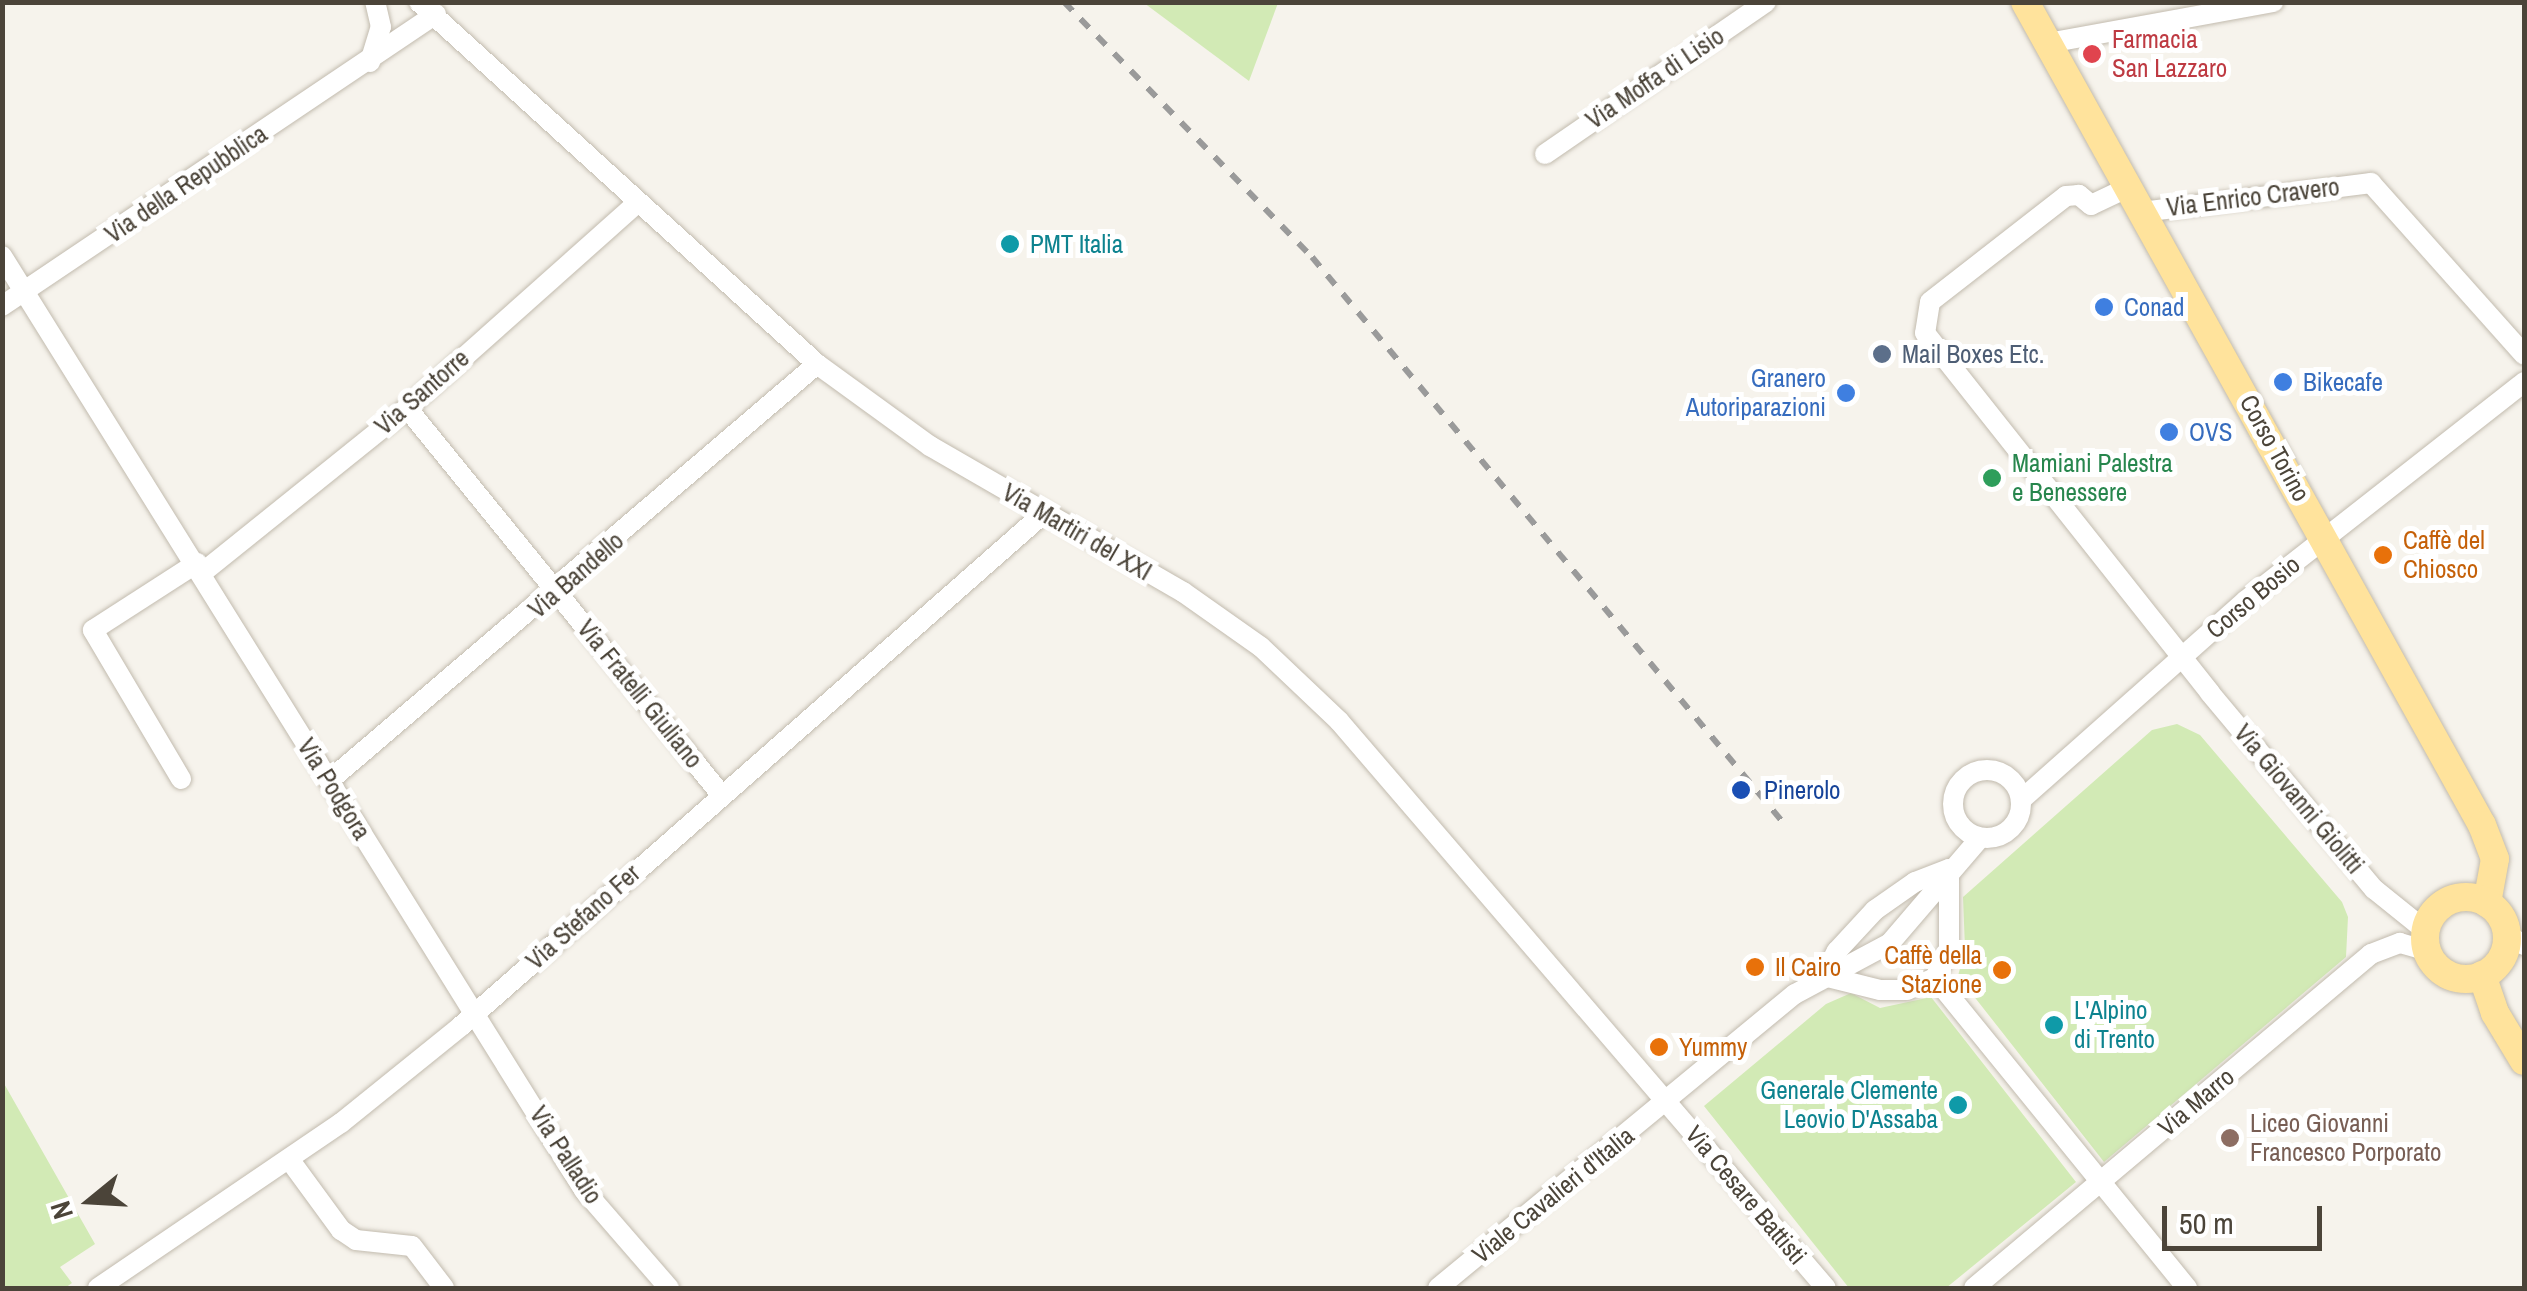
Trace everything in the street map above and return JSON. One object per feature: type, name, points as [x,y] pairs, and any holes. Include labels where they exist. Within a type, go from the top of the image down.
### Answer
[{"type":"main road","name":"Corso Torino","points":[[2025,2],[2482,824],[2495,859],[2487,903]]},
{"type":"main road","points":[[2449,901],[2487,903],[2516,940],[2482,975],[2456,977],[2427,941],[2449,901]]},
{"type":"main road","points":[[2482,975],[2495,1013],[2524,1061]]},
{"type":"street","points":[[370,62],[381,27],[375,2]]},
{"type":"street","name":"Via Moffa di Lisio","points":[[1544,154],[1766,2]]},
{"type":"street","points":[[2048,43],[2146,13],[2273,2]]},
{"type":"street","name":"Via della Repubblica","points":[[2,306],[370,62],[428,6]]},
{"type":"street","name":"Via Martiri del XXI","points":[[428,6],[636,204],[817,364],[930,446],[1182,592],[1261,647],[1339,721],[1667,1100]]},
{"type":"street","name":"Via Enrico Cravero","points":[[2136,200],[2371,183],[2524,356]]},
{"type":"street","name":"Via Giovanni Giolitti","points":[[2136,200],[2091,206],[2079,195],[2066,196],[1930,302],[1923,320],[1934,348],[2182,657],[2374,889],[2427,941]]},
{"type":"street","name":"Via Santorre","points":[[200,568],[407,408],[636,204]]},
{"type":"street","name":"Via Podgora","points":[[2,256],[476,1012]]},
{"type":"street","name":"Via Bandello","points":[[330,780],[557,592],[817,364]]},
{"type":"street","name":"Corso Bosio","points":[[2021,800],[2182,657],[2524,382]]},
{"type":"street","name":"Via Fratelli Giuliano","points":[[407,408],[721,795]]},
{"type":"street","name":"Via Stefano Fer","points":[[98,1288],[289,1159],[476,1012],[1043,514]]},
{"type":"street","points":[[181,779],[92,630],[200,568]]},
{"type":"street","points":[[1824,976],[1890,943],[1949,869],[1980,838],[2011,830],[2021,800],[2003,774],[1968,776],[1953,805],[1961,826],[1980,838]]},
{"type":"street","points":[[1824,976],[1875,910],[1915,882],[1949,869]]},
{"type":"street","points":[[1824,976],[1880,990],[1906,990],[1935,978],[1949,950],[1949,869]]},
{"type":"street","name":"Via Marro","points":[[1974,1288],[2371,954],[2400,942],[2427,941]]},
{"type":"street","name":"Viale Cavalieri d'Italia","points":[[1438,1288],[1824,976]]},
{"type":"street","points":[[1935,978],[2187,1288]]},
{"type":"street","name":"Via Palladio","points":[[476,1012],[584,1190],[669,1288]]},
{"type":"street","name":"Via Cesare Battisti","points":[[1667,1100],[1826,1288]]},
{"type":"street","points":[[289,1159],[341,1230],[356,1240],[412,1246],[444,1288]]},
{"type":"green space","points":[[1144,2],[1278,3],[1249,81]]},
{"type":"green space","points":[[2177,724],[2200,735],[2342,902],[2348,917],[2346,957],[2104,1162],[1958,976],[1965,949],[1963,897],[2152,730]]},
{"type":"green space","points":[[1851,993],[1880,1008],[1931,997],[2076,1182],[1946,1288],[1849,1288],[1704,1106],[1826,1004]]},
{"type":"green space","points":[[2,1080],[95,1244],[60,1267],[72,1283],[65,1288],[3,1288]]},
{"type":"railway","points":[[1064,2],[1312,257],[1786,826]]},
{"type":"place","name":"Farmacia San Lazzaro","points":[[2092,54]]},
{"type":"place","name":"PMT Italia","points":[[1010,244]]},
{"type":"place","name":"Conad","points":[[2104,307]]},
{"type":"place","name":"Mail Boxes Etc.","points":[[1882,354]]},
{"type":"place","name":"Bikecafe","points":[[2283,382]]},
{"type":"place","name":"Granero Autoriparazioni","points":[[1846,393]]},
{"type":"place","name":"OVS","points":[[2169,432]]},
{"type":"place","name":"Mamiani Palestra e Benessere","points":[[1992,478]]},
{"type":"place","name":"Caffè del Chiosco","points":[[2383,555]]},
{"type":"place","name":"Pinerolo","points":[[1741,790]]},
{"type":"place","name":"Il Cairo","points":[[1755,967]]},
{"type":"place","name":"Caffè della Stazione","points":[[2002,970]]},
{"type":"place","name":"L'Alpino di Trento","points":[[2054,1025]]},
{"type":"place","name":"Yummy","points":[[1659,1047]]},
{"type":"place","name":"Generale Clemente Leovio D'Assaba","points":[[1958,1105]]},
{"type":"place","name":"Liceo Giovanni Francesco Porporato","points":[[2230,1138]]}]
